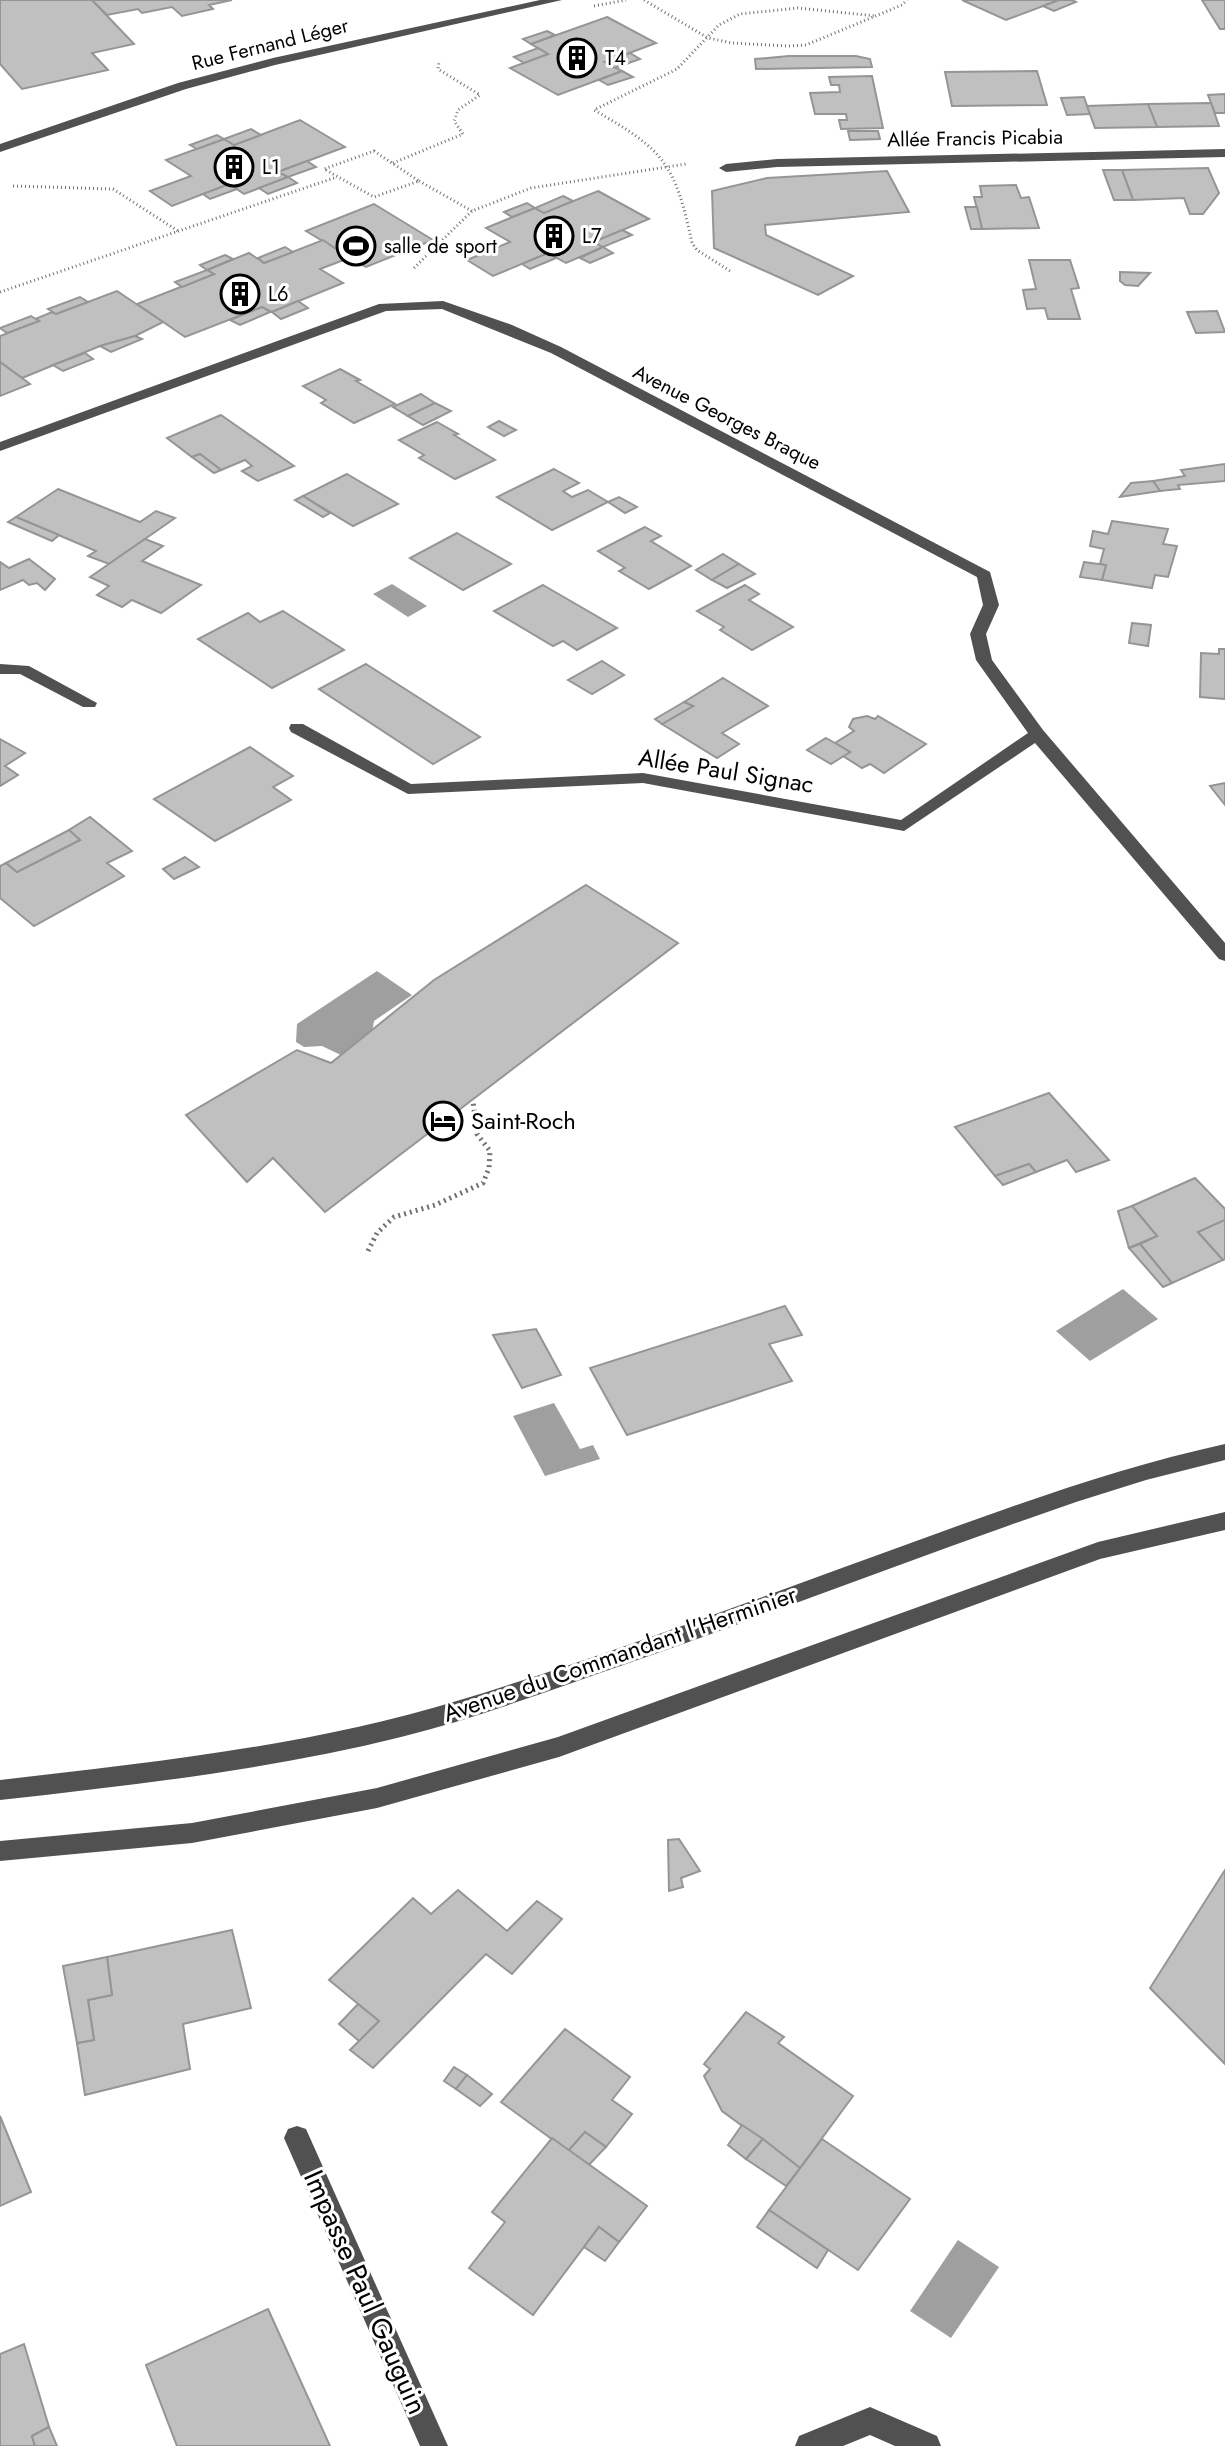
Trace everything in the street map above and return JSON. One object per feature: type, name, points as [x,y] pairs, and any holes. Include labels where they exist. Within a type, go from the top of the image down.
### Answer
[{"type":"street","name":"Rue Fernand Léger","points":[[0,148],[182,86],[273,62],[556,0]]},
{"type":"street","name":"Allée Francis Picabia","points":[[726,168],[777,163],[1225,153]]},
{"type":"street","name":"Avenue Georges Braque","points":[[0,447],[384,307],[443,305],[507,328],[592,369],[984,575],[991,605],[978,634],[984,660],[1037,734],[1225,955]]},
{"type":"street","points":[[0,669],[23,669],[89,703]]},
{"type":"street","name":"Allée Paul Signac","points":[[297,728],[408,789],[643,778],[904,826],[1037,734]]},
{"type":"street","name":"Avenue du Commandant l'Herminier","points":[[0,1790],[283,1754],[404,1726],[721,1621],[1031,1509],[1178,1461],[1225,1452]]},
{"type":"street","points":[[0,1851],[192,1833],[377,1798],[559,1747],[1098,1551],[1225,1521]]},
{"type":"street","name":"Impasse Paul Gauguin","points":[[297,2138],[434,2446]]},
{"type":"street","points":[[809,2446],[870,2421],[927,2446]]},
{"type":"path","points":[[588,5],[607,6],[626,0]]},
{"type":"path","points":[[644,0],[708,38],[732,43],[806,45],[907,0]]},
{"type":"path","points":[[730,271],[697,250],[692,243],[680,184],[671,166],[642,138],[594,110],[676,70],[725,19],[770,5],[801,4],[876,16]]},
{"type":"path","points":[[392,163],[459,138],[463,134],[454,121],[458,110],[480,95],[438,69],[445,25]]},
{"type":"path","points":[[419,181],[374,197],[324,169],[374,151],[472,211]]},
{"type":"path","points":[[394,307],[401,282],[472,211],[531,188],[671,166],[702,164],[726,168]]},
{"type":"path","points":[[0,292],[337,177]]},
{"type":"path","points":[[0,185],[113,189],[178,231]]},
{"type":"path","points":[[368,1251],[377,1233],[394,1217],[448,1200],[483,1183],[489,1168],[490,1151],[477,1134],[473,1101]]},
{"type":"shaded area","points":[[392,584],[427,606],[408,617],[373,594]]},
{"type":"shaded area","points":[[377,971],[412,995],[374,1021],[372,1033],[345,1057],[322,1046],[304,1047],[296,1042],[297,1024]]},
{"type":"shaded area","points":[[1123,1289],[1158,1319],[1090,1361],[1056,1331]]},
{"type":"shaded area","points":[[554,1403],[580,1449],[593,1445],[600,1459],[545,1476],[513,1416]]},
{"type":"shaded area","points":[[958,2240],[999,2267],[951,2338],[910,2311]]},
{"type":"building","points":[[0,0],[92,0],[134,44],[92,53],[108,70],[22,89],[0,64]]},
{"type":"building","points":[[92,0],[232,0],[209,5],[213,9],[182,16],[172,7],[107,15]]},
{"type":"building","points":[[962,0],[1059,0],[1006,20]]},
{"type":"building","points":[[1059,0],[1076,2],[1054,11],[1043,6]]},
{"type":"building","points":[[1202,0],[1225,0],[1225,29],[1220,29]]},
{"type":"building","name":"T4","points":[[607,17],[656,43],[605,62],[622,71],[558,95],[510,68],[548,54],[531,44]]},
{"type":"building","points":[[547,31],[555,35],[531,44],[523,39]]},
{"type":"building","points":[[538,48],[548,54],[524,63],[514,57]]},
{"type":"building","points":[[630,53],[640,59],[615,68],[605,62]]},
{"type":"building","points":[[856,56],[870,59],[872,67],[756,69],[755,59]]},
{"type":"building","points":[[622,71],[633,77],[608,85],[599,80]]},
{"type":"building","points":[[1037,71],[1047,105],[952,106],[945,72]]},
{"type":"building","points":[[872,76],[883,128],[841,129],[839,120],[847,120],[846,114],[815,114],[810,93],[840,92],[839,85],[831,85],[829,77]]},
{"type":"building","points":[[1225,94],[1225,113],[1215,113],[1208,95]]},
{"type":"building","points":[[1084,97],[1090,114],[1067,115],[1061,98]]},
{"type":"building","points":[[1211,103],[1219,126],[1157,127],[1148,104]]},
{"type":"building","points":[[1148,104],[1157,127],[1095,128],[1087,106]]},
{"type":"building","name":"L1","points":[[300,120],[345,147],[278,172],[288,177],[244,194],[229,184],[172,206],[150,191],[191,176],[166,160],[224,139],[234,145]]},
{"type":"building","points":[[251,129],[261,135],[234,145],[224,139]]},
{"type":"building","points":[[848,131],[878,131],[880,139],[850,140]]},
{"type":"building","points":[[217,135],[224,139],[197,149],[190,145]]},
{"type":"building","points":[[307,161],[316,167],[288,177],[278,172]]},
{"type":"building","points":[[1208,168],[1219,193],[1203,214],[1190,214],[1184,198],[1133,200],[1122,170]]},
{"type":"building","points":[[1103,170],[1122,170],[1133,200],[1114,200]]},
{"type":"building","points":[[887,171],[909,212],[765,225],[766,235],[853,276],[818,295],[714,248],[712,191],[767,178]]},
{"type":"building","points":[[288,177],[297,183],[268,194],[259,188]]},
{"type":"building","points":[[229,184],[237,189],[210,199],[203,194]]},
{"type":"building","points":[[1016,185],[1021,198],[1029,197],[1039,228],[982,229],[974,197],[982,197],[980,186]]},
{"type":"building","name":"L7","points":[[598,191],[649,219],[594,242],[603,247],[566,263],[548,253],[493,276],[467,260],[510,242],[486,228],[535,208],[544,213]]},
{"type":"building","points":[[563,196],[573,201],[544,213],[535,208]]},
{"type":"building","points":[[527,203],[535,208],[512,217],[504,212]]},
{"type":"building","points":[[374,204],[433,240],[366,267],[306,231]]},
{"type":"building","points":[[965,207],[977,207],[982,229],[971,229]]},
{"type":"building","points":[[622,230],[632,235],[603,247],[594,242]]},
{"type":"building","name":"L6","points":[[323,240],[349,258],[320,269],[343,283],[272,312],[262,307],[185,337],[137,304],[214,274],[207,270],[249,253],[264,263]]},
{"type":"building","points":[[285,247],[293,252],[264,263],[258,258]]},
{"type":"building","points":[[603,247],[613,253],[590,263],[580,258]]},
{"type":"building","points":[[548,253],[556,258],[530,269],[522,264]]},
{"type":"building","points":[[225,255],[233,259],[207,270],[200,265]]},
{"type":"building","points":[[1029,260],[1070,260],[1079,288],[1071,289],[1080,319],[1048,319],[1045,308],[1027,309],[1023,290],[1036,289]]},
{"type":"building","points":[[207,270],[214,274],[182,287],[175,282]]},
{"type":"building","points":[[1120,272],[1150,273],[1138,286],[1125,285],[1120,281]]},
{"type":"building","points":[[117,291],[163,322],[135,336],[100,346],[22,378],[0,362],[0,336],[39,321],[35,319],[52,312],[56,314]]},
{"type":"building","points":[[80,297],[88,302],[56,314],[48,309]]},
{"type":"building","points":[[298,301],[308,308],[281,319],[272,312]]},
{"type":"building","points":[[262,307],[270,312],[240,325],[230,320]]},
{"type":"building","points":[[1217,311],[1225,332],[1196,333],[1187,312]]},
{"type":"building","points":[[31,316],[39,321],[7,333],[0,328]]},
{"type":"building","points":[[135,336],[142,339],[111,352],[100,346]]},
{"type":"building","points":[[85,353],[93,359],[63,371],[53,365]]},
{"type":"building","points":[[0,362],[22,378],[30,384],[0,396]]},
{"type":"building","points":[[340,369],[395,404],[354,423],[321,403],[326,400],[303,386]]},
{"type":"building","points":[[421,394],[435,403],[408,416],[393,407]]},
{"type":"building","points":[[435,403],[451,411],[423,425],[408,416]]},
{"type":"building","points":[[221,415],[294,466],[258,481],[242,471],[252,466],[245,460],[221,470],[200,454],[192,457],[167,438]]},
{"type":"building","points":[[499,421],[516,430],[504,436],[488,427]]},
{"type":"building","points":[[437,422],[495,460],[455,479],[419,458],[424,455],[399,440]]},
{"type":"building","points":[[200,454],[221,470],[214,473],[192,457]]},
{"type":"building","points":[[1225,464],[1225,481],[1178,485],[1180,489],[1160,491],[1153,481],[1185,476],[1181,470]]},
{"type":"building","points":[[554,469],[579,483],[563,491],[572,497],[588,490],[608,502],[552,530],[497,497]]},
{"type":"building","points":[[347,474],[398,504],[353,526],[303,496]]},
{"type":"building","points":[[1153,481],[1160,491],[1120,497],[1131,483]]},
{"type":"building","points":[[58,489],[140,522],[156,511],[175,518],[109,564],[88,556],[96,551],[16,517]]},
{"type":"building","points":[[303,496],[330,513],[323,517],[295,500]]},
{"type":"building","points":[[619,497],[637,507],[625,513],[608,502]]},
{"type":"building","points":[[16,517],[59,535],[52,541],[8,522]]},
{"type":"building","points":[[1112,521],[1168,529],[1163,544],[1177,546],[1168,577],[1155,575],[1152,588],[1102,580],[1106,565],[1100,564],[1104,549],[1090,546],[1093,531],[1108,534]]},
{"type":"building","points":[[645,527],[661,536],[651,541],[691,566],[649,589],[619,571],[625,568],[598,551]]},
{"type":"building","points":[[457,533],[511,564],[463,590],[410,558]]},
{"type":"building","points":[[145,539],[163,546],[142,561],[201,585],[161,613],[132,600],[122,607],[97,595],[109,586],[90,577]]},
{"type":"building","points":[[723,554],[739,564],[712,580],[696,570]]},
{"type":"building","points":[[29,559],[55,579],[45,590],[37,583],[29,585],[23,580],[0,590],[0,562],[9,568]]},
{"type":"building","points":[[1084,562],[1106,565],[1102,580],[1080,577]]},
{"type":"building","points":[[739,564],[755,574],[727,588],[712,580]]},
{"type":"building","points":[[543,585],[617,628],[577,650],[563,641],[553,646],[494,611]]},
{"type":"building","points":[[745,585],[759,594],[749,600],[793,627],[752,650],[720,630],[724,627],[697,611]]},
{"type":"building","points":[[283,611],[344,650],[272,688],[198,639],[248,613],[260,622]]},
{"type":"building","points":[[1132,623],[1151,625],[1148,646],[1129,643]]},
{"type":"building","points":[[1219,649],[1225,649],[1225,699],[1200,697],[1201,653],[1219,654]]},
{"type":"building","points":[[602,661],[624,675],[592,694],[568,680]]},
{"type":"building","points":[[366,664],[480,737],[433,764],[319,689]]},
{"type":"building","points":[[723,678],[768,706],[722,733],[739,744],[717,758],[662,724],[693,706],[684,702]]},
{"type":"building","points":[[684,702],[693,706],[662,724],[655,719]]},
{"type":"building","points":[[867,716],[875,719],[878,716],[926,744],[884,773],[870,764],[862,768],[843,756],[850,752],[835,743],[854,731],[849,727],[853,719]]},
{"type":"building","points":[[826,738],[850,752],[831,764],[807,750]]},
{"type":"building","points":[[0,739],[25,753],[5,766],[18,775],[0,786]]},
{"type":"building","points":[[250,747],[293,776],[273,787],[291,800],[215,841],[154,799]]},
{"type":"building","points":[[1225,783],[1225,805],[1210,786]]},
{"type":"building","points":[[90,817],[132,851],[107,863],[124,876],[34,926],[0,898],[0,866],[6,863],[17,872],[80,840],[69,830]]},
{"type":"building","points":[[69,830],[80,840],[17,872],[6,863]]},
{"type":"building","points":[[185,857],[199,867],[174,879],[163,869]]},
{"type":"building","points":[[586,885],[678,943],[325,1212],[273,1158],[247,1182],[186,1115],[297,1050],[331,1063],[434,980]]},
{"type":"building","points":[[1049,1093],[1109,1160],[1076,1172],[1067,1160],[1036,1172],[1029,1164],[995,1176],[955,1127]]},
{"type":"building","points":[[1029,1164],[1036,1172],[1003,1185],[995,1176]]},
{"type":"building","points":[[1195,1178],[1225,1209],[1225,1220],[1198,1232],[1223,1260],[1172,1283],[1140,1244],[1157,1236],[1132,1206]]},
{"type":"building","points":[[1132,1206],[1157,1236],[1129,1248],[1118,1211]]},
{"type":"building","points":[[1225,1220],[1225,1259],[1223,1260],[1198,1232]]},
{"type":"building","points":[[1140,1244],[1172,1283],[1163,1287],[1129,1248]]},
{"type":"building","points":[[785,1306],[802,1335],[769,1344],[792,1381],[627,1435],[590,1368]]},
{"type":"building","points":[[536,1329],[561,1375],[522,1388],[493,1335]]},
{"type":"building","points":[[679,1839],[700,1871],[681,1878],[683,1887],[669,1891],[668,1840]]},
{"type":"building","points":[[1225,1870],[1225,2064],[1150,1988]]},
{"type":"building","points":[[458,1890],[507,1931],[537,1901],[562,1919],[512,1974],[486,1954],[373,2068],[350,2050],[379,2021],[329,1980],[413,1898],[431,1914]]},
{"type":"building","points":[[232,1930],[251,2008],[183,2024],[190,2069],[85,2095],[77,2043],[94,2040],[88,2000],[112,1995],[107,1957]]},
{"type":"building","points":[[107,1957],[112,1995],[88,2000],[94,2040],[77,2043],[63,1966]]},
{"type":"building","points":[[358,2004],[379,2021],[359,2041],[339,2024]]},
{"type":"building","points":[[746,2012],[784,2037],[778,2043],[853,2096],[800,2168],[722,2111],[704,2076],[710,2069],[704,2064]]},
{"type":"building","points":[[565,2029],[630,2077],[612,2100],[632,2114],[606,2147],[585,2132],[568,2151],[501,2102]]},
{"type":"building","points":[[454,2067],[467,2075],[456,2089],[444,2081]]},
{"type":"building","points":[[467,2075],[492,2094],[480,2106],[456,2089]]},
{"type":"building","points":[[0,2116],[31,2192],[0,2206]]},
{"type":"building","points":[[742,2125],[763,2139],[746,2159],[728,2145]]},
{"type":"building","points":[[585,2132],[606,2147],[588,2166],[568,2151]]},
{"type":"building","points":[[552,2138],[647,2206],[619,2242],[599,2227],[533,2315],[469,2268],[505,2222],[492,2212]]},
{"type":"building","points":[[763,2139],[800,2168],[786,2186],[746,2159]]},
{"type":"building","points":[[822,2139],[910,2199],[858,2270],[769,2210]]},
{"type":"building","points":[[769,2210],[828,2250],[817,2268],[757,2227]]},
{"type":"building","points":[[599,2227],[619,2242],[605,2261],[584,2247]]},
{"type":"building","points":[[268,2309],[330,2446],[177,2446],[146,2365]]},
{"type":"building","points":[[24,2344],[49,2427],[32,2436],[35,2446],[0,2446],[0,2354]]},
{"type":"building","points":[[49,2427],[57,2446],[35,2446],[32,2436]]},
{"type":"place","name":"T4","points":[[577,58]]},
{"type":"place","name":"L1","points":[[234,167]]},
{"type":"place","name":"L7","points":[[554,236]]},
{"type":"place","name":"salle de sport","points":[[356,246]]},
{"type":"place","name":"L6","points":[[240,294]]},
{"type":"place","name":"Saint-Roch","points":[[443,1121]]}]
